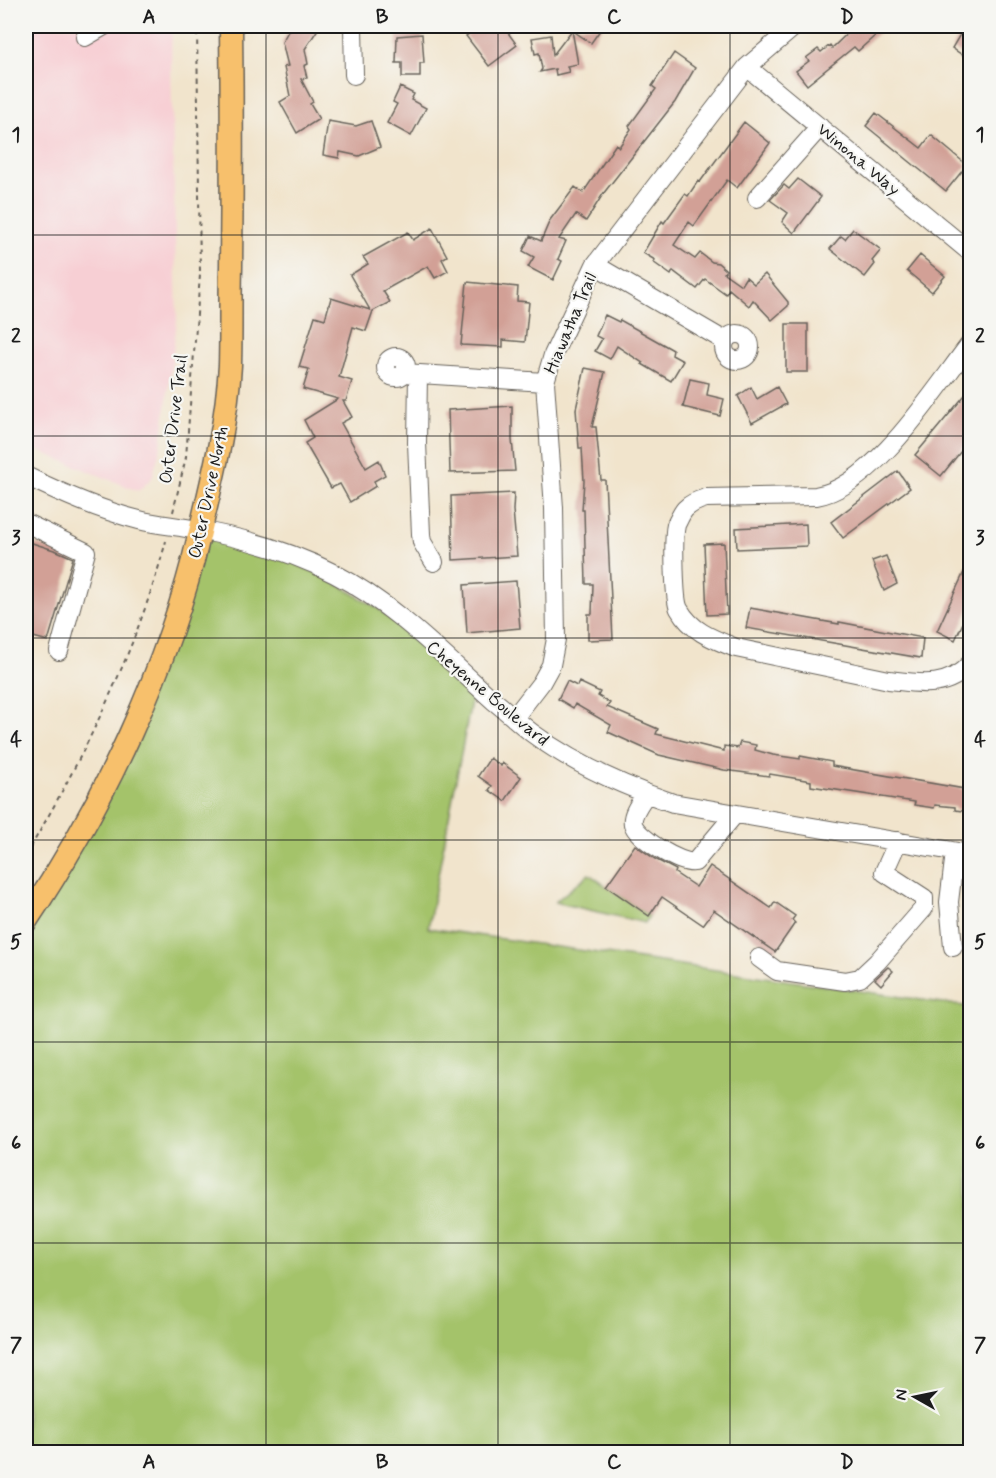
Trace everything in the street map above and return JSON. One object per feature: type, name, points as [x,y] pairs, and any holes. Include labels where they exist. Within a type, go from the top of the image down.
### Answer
[{"type":"main road","name":"Outer Drive North","points":[[26,921],[67,858],[94,809],[147,694],[196,552],[215,475],[230,365],[231,26]]},
{"type":"street","points":[[85,37],[105,26]]},
{"type":"street","points":[[353,26],[354,75]]},
{"type":"street","name":"Hiawatha Trail","points":[[514,718],[541,683],[551,665],[556,639],[554,508],[545,382],[553,355],[594,265],[747,67],[795,26]]},
{"type":"street","name":"Winona Way","points":[[747,67],[970,252]]},
{"type":"street","points":[[757,198],[820,127]]},
{"type":"street","points":[[594,265],[725,341]]},
{"type":"street","points":[[970,344],[899,437],[851,481],[828,494],[816,496],[706,498],[696,501],[685,509],[676,525],[675,556],[677,607],[693,628],[736,648],[889,681],[914,683],[950,680],[962,673],[970,664]]},
{"type":"street","points":[[434,562],[422,542],[421,534],[411,374],[545,382]]},
{"type":"street","name":"Cheyenne Boulevard","points":[[26,476],[72,498],[107,511],[142,521],[201,530],[280,550],[338,575],[377,599],[514,718],[566,758],[646,794],[673,803],[963,853]]},
{"type":"street","points":[[26,523],[86,552],[58,651]]},
{"type":"street","points":[[646,794],[634,814],[635,828],[643,837],[684,862],[695,862],[735,814]]},
{"type":"street","points":[[759,958],[777,971],[794,975],[845,981],[860,978],[924,908],[924,898],[884,872],[898,841]]},
{"type":"street","points":[[952,947],[949,902],[963,853]]},
{"type":"path","name":"Outer Drive Trail","points":[[26,855],[84,749],[115,681],[151,592],[186,457],[198,307],[200,223],[197,26]]},
{"type":"shaded area","points":[[26,26],[172,26],[177,321],[161,446],[152,478],[138,491],[26,446]]},
{"type":"green space","points":[[204,536],[276,555],[326,577],[379,609],[473,691],[428,928],[970,1007],[970,1452],[26,1452],[26,921],[76,846]]},
{"type":"green space","points":[[589,874],[649,916],[645,923],[555,902]]},
{"type":"building","points":[[291,26],[320,26],[305,49],[308,64],[304,66],[307,78],[301,79],[313,102],[310,104],[319,119],[297,133],[280,102],[290,96],[284,67],[288,66],[282,42]]},
{"type":"building","points":[[479,26],[503,26],[517,45],[489,66],[466,36]]},
{"type":"building","points":[[566,26],[603,26],[591,43]]},
{"type":"building","points":[[855,26],[886,26],[858,51],[854,47],[807,85],[796,71],[809,61],[806,58],[818,49],[821,52],[830,45],[832,48]]},
{"type":"building","points":[[965,26],[970,26],[970,60],[952,48]]},
{"type":"building","points":[[572,30],[578,64],[567,66],[569,72],[556,75],[555,69],[540,72],[542,69],[539,53],[535,54],[532,38],[551,35],[553,55]]},
{"type":"building","points":[[422,34],[424,63],[420,63],[420,77],[402,77],[402,63],[396,63],[397,36]]},
{"type":"building","points":[[674,53],[695,68],[675,102],[603,194],[586,221],[576,214],[559,239],[566,241],[558,259],[562,261],[553,280],[528,267],[534,257],[523,251],[530,236],[541,241],[550,220],[575,187],[583,193],[616,144],[619,147],[631,129],[629,126],[656,89],[652,86]]},
{"type":"building","points":[[400,87],[414,94],[411,100],[426,108],[411,136],[387,123],[397,104],[393,102]]},
{"type":"building","points":[[876,113],[921,148],[931,135],[967,165],[946,191],[866,126]]},
{"type":"building","points":[[328,121],[356,126],[371,121],[380,147],[359,156],[340,152],[339,158],[323,155]]},
{"type":"building","points":[[744,122],[770,143],[737,188],[727,180],[694,226],[689,222],[674,245],[695,259],[700,253],[712,262],[718,263],[726,270],[724,273],[741,285],[746,277],[754,284],[765,274],[788,302],[788,306],[772,320],[753,300],[749,306],[729,289],[726,294],[705,279],[697,289],[673,271],[671,275],[653,262],[655,260],[643,253],[662,221],[664,223],[685,194],[688,196],[698,181],[700,182]]},
{"type":"building","points":[[798,179],[821,197],[794,233],[782,222],[788,213],[770,200],[784,185],[789,189]]},
{"type":"building","points":[[432,228],[447,256],[442,259],[448,271],[435,278],[428,266],[383,291],[390,302],[373,311],[366,331],[353,327],[339,377],[352,381],[346,401],[343,401],[352,417],[341,423],[366,468],[379,460],[385,475],[374,481],[376,486],[350,502],[340,484],[331,488],[305,443],[313,438],[304,420],[338,399],[303,389],[309,369],[299,367],[315,316],[325,319],[331,298],[370,310],[350,275],[368,264],[363,257],[408,232],[413,240]]},
{"type":"building","points":[[853,229],[881,250],[872,261],[875,264],[865,277],[830,249],[841,236],[845,239]]},
{"type":"building","points":[[920,255],[945,276],[932,292],[907,271]]},
{"type":"building","points":[[467,282],[518,287],[517,301],[529,302],[525,342],[503,340],[503,347],[461,345]]},
{"type":"building","points":[[605,315],[619,322],[620,320],[673,350],[672,355],[683,361],[671,381],[617,346],[610,359],[595,351],[602,339],[596,336]]},
{"type":"building","points":[[786,324],[808,324],[808,372],[786,372]]},
{"type":"building","points":[[585,368],[605,372],[592,427],[596,427],[601,480],[605,480],[613,639],[588,640],[588,614],[592,614],[593,584],[586,584],[584,510],[582,510],[584,481],[576,409]]},
{"type":"building","points":[[690,379],[709,383],[707,395],[724,399],[720,416],[683,407]]},
{"type":"building","points":[[751,387],[757,399],[777,387],[786,404],[752,423],[738,396]]},
{"type":"building","points":[[970,389],[970,440],[941,476],[915,455]]},
{"type":"building","points":[[512,406],[515,471],[450,473],[448,410]]},
{"type":"building","points":[[898,471],[910,488],[843,538],[831,522]]},
{"type":"building","points":[[514,493],[513,510],[517,556],[453,560],[451,496]]},
{"type":"building","points":[[806,524],[807,546],[737,549],[736,528]]},
{"type":"building","points":[[26,541],[73,558],[48,641],[26,635]]},
{"type":"building","points":[[724,543],[727,614],[707,615],[704,544]]},
{"type":"building","points":[[886,556],[897,584],[884,591],[872,561]]},
{"type":"building","points":[[970,559],[970,608],[955,640],[937,631]]},
{"type":"building","points":[[516,581],[520,628],[467,633],[464,585]]},
{"type":"building","points":[[750,608],[923,638],[921,658],[746,628]]},
{"type":"building","points":[[567,681],[577,686],[579,682],[600,692],[598,696],[610,703],[607,707],[658,729],[656,734],[724,751],[724,746],[738,748],[740,742],[756,745],[755,750],[773,755],[800,759],[800,756],[832,762],[832,766],[970,790],[970,812],[955,810],[955,807],[935,805],[934,808],[914,805],[915,802],[811,786],[811,781],[770,774],[769,776],[724,770],[659,755],[608,732],[611,725],[575,704],[573,708],[558,699]]},
{"type":"building","points":[[490,758],[501,766],[502,763],[521,777],[505,801],[489,790],[492,786],[478,776]]},
{"type":"building","points":[[635,845],[676,870],[675,873],[696,887],[710,866],[771,908],[775,902],[795,916],[792,920],[795,923],[775,952],[714,910],[703,925],[662,897],[649,916],[606,886]]},
{"type":"building","points":[[888,967],[893,971],[881,985],[875,979]]}]
